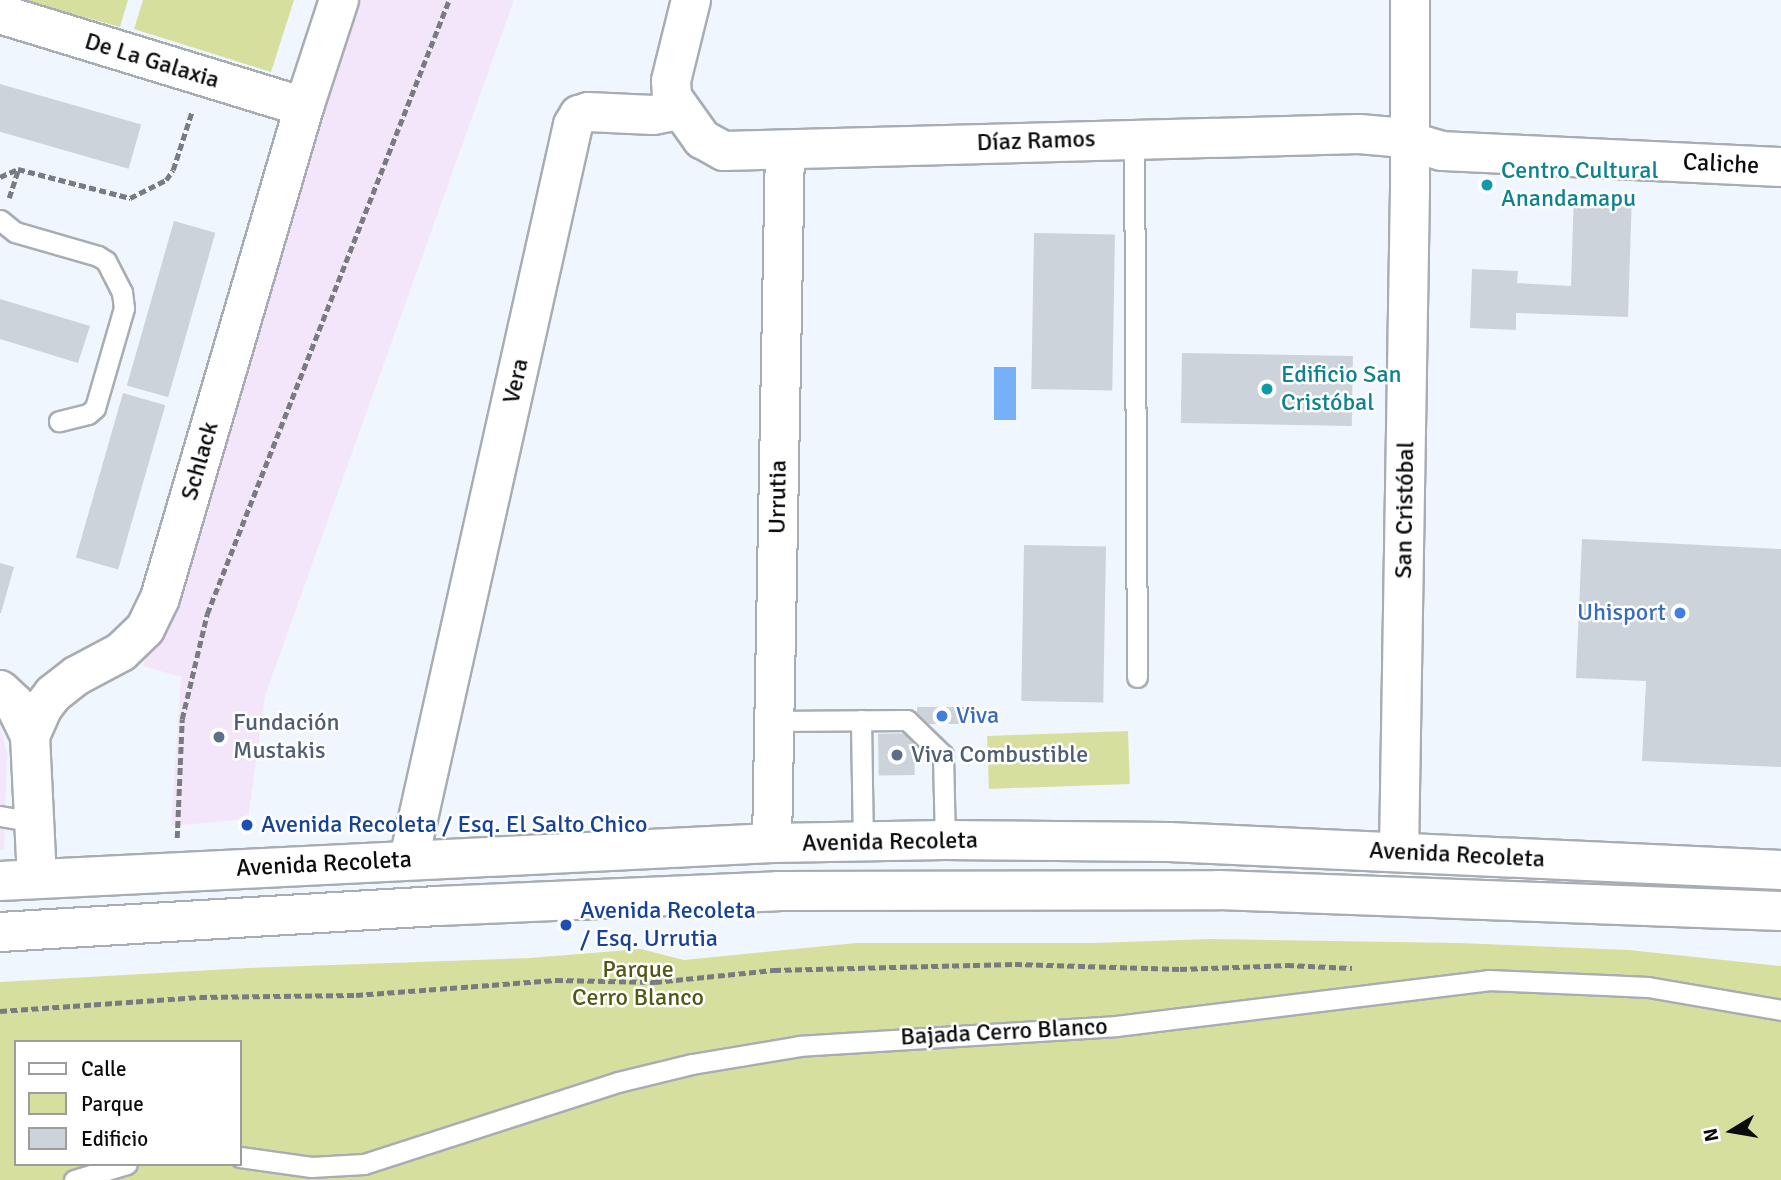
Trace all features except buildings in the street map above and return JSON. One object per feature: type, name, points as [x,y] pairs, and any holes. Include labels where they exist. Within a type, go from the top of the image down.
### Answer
[{"type":"street","name":"Schlack","points":[[5,931],[24,921],[33,905],[18,880],[17,819],[30,736],[43,707],[53,694],[76,676],[121,652],[145,629],[160,598],[304,107],[339,0]]},
{"type":"street","points":[[679,110],[672,97],[671,81],[691,0]]},
{"type":"street","name":"San Cristóbal","points":[[1399,852],[1410,0]]},
{"type":"street","name":"De La Galaxia","points":[[0,14],[304,107]]},
{"type":"street","name":"Díaz Ramos","points":[[679,110],[702,139],[715,148],[734,152],[1134,138],[1359,134],[1394,137],[1410,142]]},
{"type":"street","name":"Vera","points":[[408,859],[573,125],[579,115],[588,112],[653,115],[679,110]]},
{"type":"street","name":"Caliche","points":[[1410,142],[1456,152],[1781,167]]},
{"type":"street","name":"Urrutia","points":[[772,843],[785,150]]},
{"type":"street","points":[[0,690],[14,703],[30,736]]},
{"type":"street","name":"Avenida Recoleta","points":[[18,880],[772,843],[945,840],[1169,842],[1781,870]]},
{"type":"street","points":[[739,892],[768,864],[772,843]]},
{"type":"street","points":[[1365,894],[1388,880],[1399,852]]},
{"type":"street","name":"Avenida Recoleta","points":[[5,931],[739,892],[1192,890],[1365,894],[1781,911]]},
{"type":"lane","points":[[1134,138],[1137,677]]},
{"type":"lane","points":[[0,219],[16,232],[98,256],[106,261],[122,292],[124,308],[95,408],[88,414],[59,421]]},
{"type":"lane","points":[[861,720],[863,841]]},
{"type":"lane","points":[[774,721],[907,720],[943,755],[945,840]]},
{"type":"lane","name":"Bajada Cerro Blanco","points":[[242,1157],[312,1167],[364,1164],[618,1082],[692,1064],[799,1046],[1116,1026],[1488,980],[1648,986],[1781,1010]]},
{"type":"lane","points":[[74,1180],[120,1166]]},
{"type":"path","points":[[177,840],[182,719],[207,614],[449,0]]},
{"type":"path","points":[[0,177],[18,169],[130,198],[147,190],[166,180],[173,170],[202,76]]},
{"type":"path","points":[[0,1011],[200,997],[370,995],[556,980],[655,982],[774,970],[1016,964],[1180,968],[1287,965],[1360,968]]},
{"type":"shaded area","points":[[360,0],[514,0],[265,696],[248,819],[171,826],[181,677],[143,666],[305,159]]},
{"type":"shaded area","points":[[0,726],[7,753],[4,850],[0,850]]},
{"type":"green space","points":[[22,0],[128,0],[120,27]]},
{"type":"green space","points":[[143,0],[294,0],[271,72],[134,29]]},
{"type":"green space","points":[[1128,731],[1130,784],[989,789],[987,736]]},
{"type":"green space","name":"Parque Cerro Blanco","points":[[1211,939],[1459,943],[1629,950],[1781,966],[1781,1180],[0,1180],[0,982],[248,968],[530,958],[641,949],[684,960],[856,943],[1094,943]]},
{"type":"water","points":[[994,367],[1016,367],[1016,420],[994,420]]},
{"type":"place","name":"Centro Cultural Anandamapu","points":[[1487,185]]},
{"type":"place","name":"Edificio San Cristóbal","points":[[1267,389]]},
{"type":"place","name":"Uhisport","points":[[1680,613]]},
{"type":"place","name":"Viva","points":[[942,716]]},
{"type":"place","name":"Fundación Mustakis","points":[[219,737]]},
{"type":"place","name":"Viva Combustible","points":[[897,755]]},
{"type":"place","name":"Avenida Recoleta / Esq. El Salto Chico","points":[[247,825]]},
{"type":"place","name":"Avenida Recoleta / Esq. Urrutia","points":[[566,925]]}]
